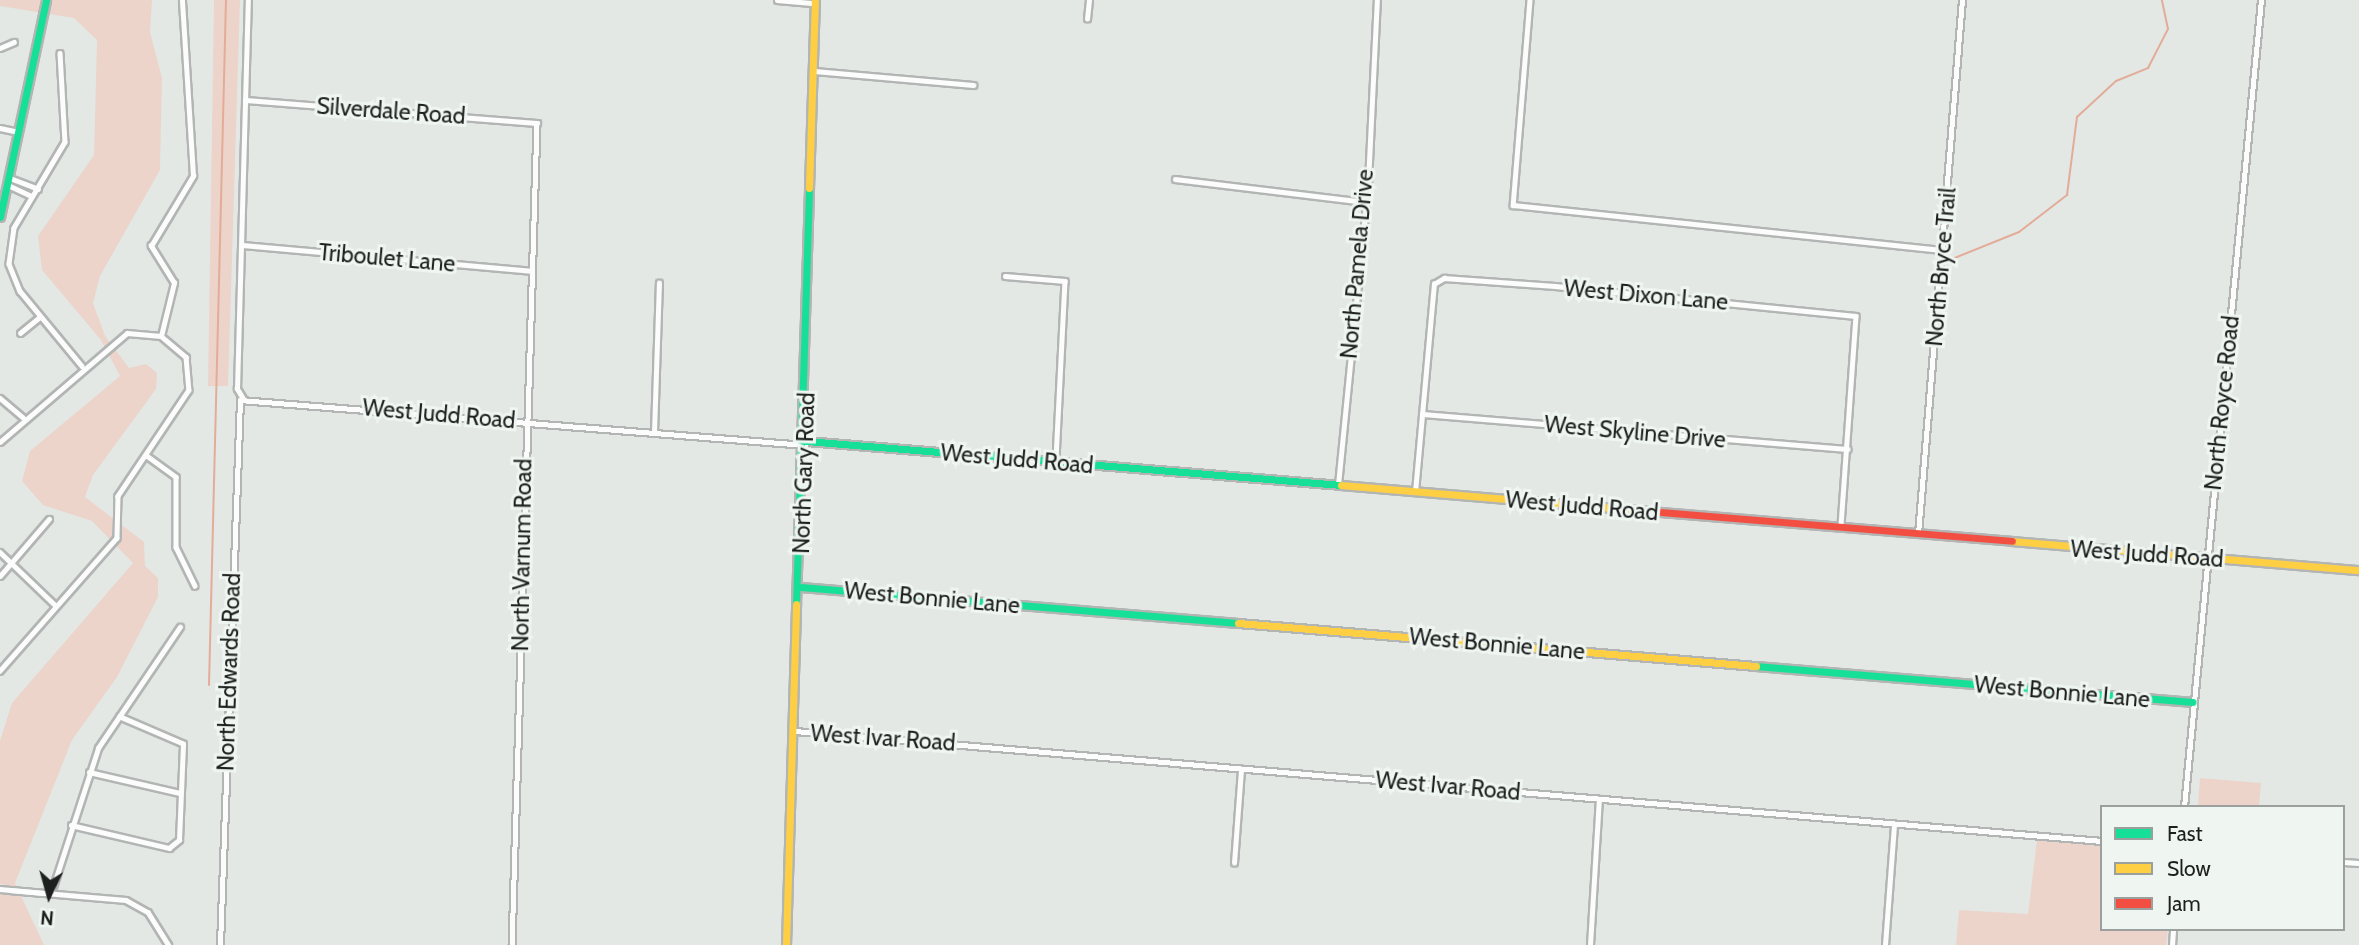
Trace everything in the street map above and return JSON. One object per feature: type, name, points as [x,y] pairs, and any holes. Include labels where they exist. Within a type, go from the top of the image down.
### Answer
[{"type":"street","points":[[0,217],[46,0]]},
{"type":"street","points":[[161,336],[174,283],[151,246],[193,176],[182,0]]},
{"type":"street","name":"North Edwards Road","points":[[220,945],[241,399],[237,389],[248,0]]},
{"type":"street","points":[[778,0],[815,2]]},
{"type":"street","points":[[1087,19],[1089,0]]},
{"type":"street","name":"North Pamela Drive","points":[[1338,486],[1364,202],[1377,0]]},
{"type":"street","points":[[1531,0],[1513,205],[1942,250]]},
{"type":"street","name":"North Bryce Trail","points":[[1917,535],[1962,0]]},
{"type":"street","name":"North Royce Road","points":[[2184,805],[2260,0]]},
{"type":"street","name":"North Gary Road","points":[[786,945],[801,587],[815,2]]},
{"type":"street","points":[[0,48],[14,42]]},
{"type":"street","points":[[60,53],[65,142],[10,239],[9,264],[40,317],[82,366]]},
{"type":"street","points":[[813,71],[973,85]]},
{"type":"street","name":"Silverdale Road","points":[[245,100],[537,123]]},
{"type":"street","name":"North Varnum Road","points":[[512,945],[525,421],[537,123]]},
{"type":"street","points":[[0,128],[19,132]]},
{"type":"street","points":[[1175,179],[1364,202]]},
{"type":"street","points":[[9,181],[37,188]]},
{"type":"street","points":[[9,181],[32,196]]},
{"type":"street","name":"Triboulet Lane","points":[[242,245],[531,271]]},
{"type":"street","points":[[1005,276],[1065,281],[1056,462]]},
{"type":"street","name":"West Dixon Lane","points":[[1422,414],[1437,281],[1856,316],[1848,449]]},
{"type":"street","points":[[654,432],[659,283]]},
{"type":"street","points":[[20,333],[40,317]]},
{"type":"street","points":[[0,442],[23,417],[82,366],[127,333],[161,336],[186,357],[190,380],[146,455],[118,496],[117,538],[54,604],[0,671]]},
{"type":"street","points":[[0,398],[23,417]]},
{"type":"street","name":"West Judd Road","points":[[241,399],[1056,462],[2359,570]]},
{"type":"street","points":[[1415,492],[1422,414]]},
{"type":"street","name":"West Skyline Drive","points":[[1422,414],[1848,449]]},
{"type":"street","points":[[1841,528],[1848,449]]},
{"type":"street","points":[[146,455],[176,477],[176,547],[195,586]]},
{"type":"street","points":[[0,576],[49,519]]},
{"type":"street","points":[[0,552],[54,604]]},
{"type":"street","name":"West Bonnie Lane","points":[[801,587],[2193,702]]},
{"type":"street","points":[[51,893],[89,771],[120,717],[180,627]]},
{"type":"street","points":[[71,825],[176,847],[180,793],[179,737],[120,717]]},
{"type":"street","name":"West Ivar Road","points":[[795,732],[2100,841]]},
{"type":"street","points":[[1234,863],[1241,769]]},
{"type":"street","points":[[89,771],[180,793]]},
{"type":"street","points":[[1590,945],[1599,799]]},
{"type":"street","points":[[1885,945],[1894,824]]},
{"type":"street","points":[[0,889],[138,905],[169,945]]},
{"type":"shaded area","points":[[0,0],[152,0],[150,32],[162,78],[160,170],[100,276],[93,303],[105,336],[129,368],[146,364],[157,373],[156,389],[93,475],[85,497],[144,542],[145,566],[158,578],[158,597],[117,677],[72,740],[15,883],[44,945],[0,945],[0,896],[6,885],[0,884],[0,741],[12,703],[133,563],[92,521],[43,505],[22,481],[30,451],[120,376],[101,340],[42,270],[38,236],[94,155],[97,40],[74,18],[0,6]]},
{"type":"shaded area","points":[[214,0],[240,0],[228,386],[208,386]]},
{"type":"shaded area","points":[[2200,778],[2261,783],[2259,805],[2198,805]]},
{"type":"shaded area","points":[[2037,840],[2100,846],[2100,931],[2168,931],[2166,945],[1956,945],[1959,910],[2028,914]]},
{"type":"waterway","points":[[209,685],[226,0]]},
{"type":"waterway","points":[[1942,263],[2019,232],[2067,195],[2077,117],[2116,81],[2148,68],[2168,29],[2162,0]]},
{"type":"traffic: fast","points":[[0,217],[46,0]]},
{"type":"traffic: fast","points":[[796,604],[809,188]]},
{"type":"traffic: fast","points":[[806,441],[1341,485]]},
{"type":"traffic: fast","points":[[801,587],[1238,623]]},
{"type":"traffic: fast","points":[[1756,666],[2193,702]]},
{"type":"traffic: slow","points":[[809,188],[815,0]]},
{"type":"traffic: slow","points":[[1341,485],[1661,512]]},
{"type":"traffic: slow","points":[[2012,541],[2359,570]]},
{"type":"traffic: slow","points":[[786,945],[796,604]]},
{"type":"traffic: slow","points":[[1238,623],[1756,666]]},
{"type":"traffic: jam","points":[[1661,512],[2012,541]]}]
